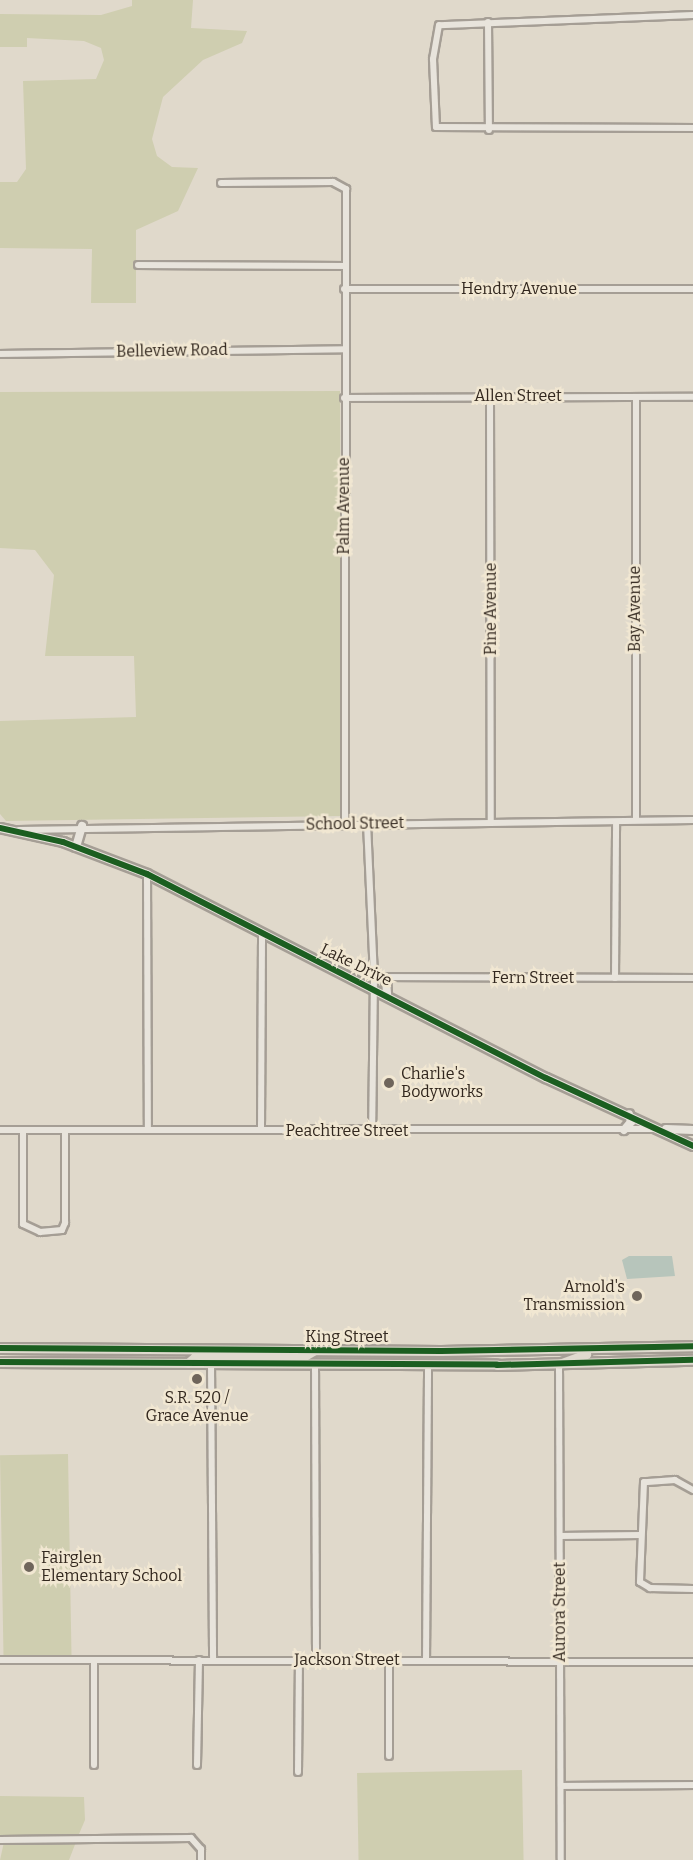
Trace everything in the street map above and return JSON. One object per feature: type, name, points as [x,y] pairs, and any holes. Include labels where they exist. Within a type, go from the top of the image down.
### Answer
[{"type":"main road","name":"King Street","points":[[0,1348],[439,1351],[693,1346]]},
{"type":"main road","points":[[559,1364],[569,1356],[619,1348]]},
{"type":"main road","points":[[188,1364],[195,1357],[303,1357],[315,1350]]},
{"type":"main road","points":[[315,1363],[320,1357],[439,1351]]},
{"type":"main road","points":[[642,1361],[649,1354],[693,1353]]},
{"type":"main road","name":"King Street","points":[[0,1362],[428,1365],[693,1360]]},
{"type":"street","points":[[693,15],[439,25],[433,60],[436,127],[489,130],[693,128]]},
{"type":"street","points":[[488,22],[489,130]]},
{"type":"street","name":"Palm Avenue","points":[[221,183],[333,182],[346,189],[344,266],[345,824]]},
{"type":"street","points":[[138,265],[344,266]]},
{"type":"street","name":"Hendry Avenue","points":[[344,289],[693,289]]},
{"type":"street","name":"Belleview Road","points":[[0,354],[344,349]]},
{"type":"street","name":"Pine Avenue","points":[[490,396],[491,822]]},
{"type":"street","name":"Bay Avenue","points":[[636,397],[636,820]]},
{"type":"street","name":"Allen Street","points":[[344,398],[693,397]]},
{"type":"street","name":"School Street","points":[[16,831],[82,826],[693,820]]},
{"type":"street","points":[[615,978],[616,822]]},
{"type":"street","points":[[367,823],[374,977],[372,1131]]},
{"type":"street","points":[[76,847],[82,826]]},
{"type":"street","name":"Lake Drive","points":[[0,828],[76,847],[147,874],[387,994],[546,1078],[664,1129],[693,1146]]},
{"type":"street","points":[[147,874],[148,1130]]},
{"type":"street","points":[[261,1130],[262,933]]},
{"type":"street","name":"Fern Street","points":[[374,977],[386,979],[693,978]]},
{"type":"street","points":[[386,979],[387,994]]},
{"type":"street","points":[[624,1130],[631,1122],[628,1114]]},
{"type":"street","name":"Peachtree Street","points":[[0,1130],[693,1130]]},
{"type":"street","points":[[22,1130],[23,1224],[40,1232],[62,1230],[65,1224],[65,1130]]},
{"type":"street","points":[[315,1363],[316,1660]]},
{"type":"street","points":[[210,1364],[213,1660]]},
{"type":"street","name":"Aurora Street","points":[[559,1364],[561,1860]]},
{"type":"street","points":[[426,1661],[428,1365]]},
{"type":"street","points":[[693,1490],[675,1480],[644,1482],[640,1582],[650,1588],[693,1589]]},
{"type":"street","points":[[560,1536],[641,1535]]},
{"type":"street","name":"Jackson Street","points":[[0,1660],[693,1662]]},
{"type":"street","points":[[94,1660],[94,1765]]},
{"type":"street","points":[[197,1765],[199,1660]]},
{"type":"street","points":[[298,1772],[299,1660]]},
{"type":"street","points":[[389,1660],[389,1756]]},
{"type":"street","points":[[561,1786],[693,1785]]},
{"type":"street","points":[[0,1840],[191,1838],[201,1849],[201,1860]]},
{"type":"green space","points":[[132,0],[193,0],[191,28],[247,31],[242,43],[203,60],[163,97],[152,139],[157,156],[172,167],[198,168],[178,211],[136,230],[136,303],[91,303],[92,249],[0,248],[0,182],[17,182],[26,169],[23,81],[96,79],[104,60],[101,48],[84,41],[27,38],[27,47],[0,47],[0,14],[101,15],[132,6]]},
{"type":"green space","points":[[340,391],[342,816],[6,821],[0,814],[0,721],[136,717],[134,656],[45,656],[54,575],[35,550],[0,548],[0,392]]},
{"type":"green space","points":[[68,1454],[72,1656],[4,1657],[0,1455]]},
{"type":"green space","points":[[522,1770],[524,1860],[359,1860],[357,1773]]},
{"type":"green space","points":[[0,1796],[84,1797],[85,1820],[79,1834],[0,1836]]},
{"type":"green space","points":[[4,1842],[76,1842],[69,1860],[0,1860]]},
{"type":"shaded area","points":[[629,1256],[672,1256],[675,1276],[627,1279],[622,1260]]},
{"type":"cycle path","points":[[0,828],[63,842],[147,874],[546,1078],[693,1146]]},
{"type":"cycle path","points":[[0,1348],[441,1351],[693,1346]]},
{"type":"cycle path","points":[[0,1362],[497,1365],[693,1360]]},
{"type":"place","name":"Charlie's Bodyworks","points":[[389,1083]]},
{"type":"place","name":"Arnold's Transmission","points":[[637,1296]]},
{"type":"place","name":"S.R. 520 / Grace Avenue","points":[[197,1379]]},
{"type":"place","name":"Fairglen Elementary School","points":[[29,1567]]}]
